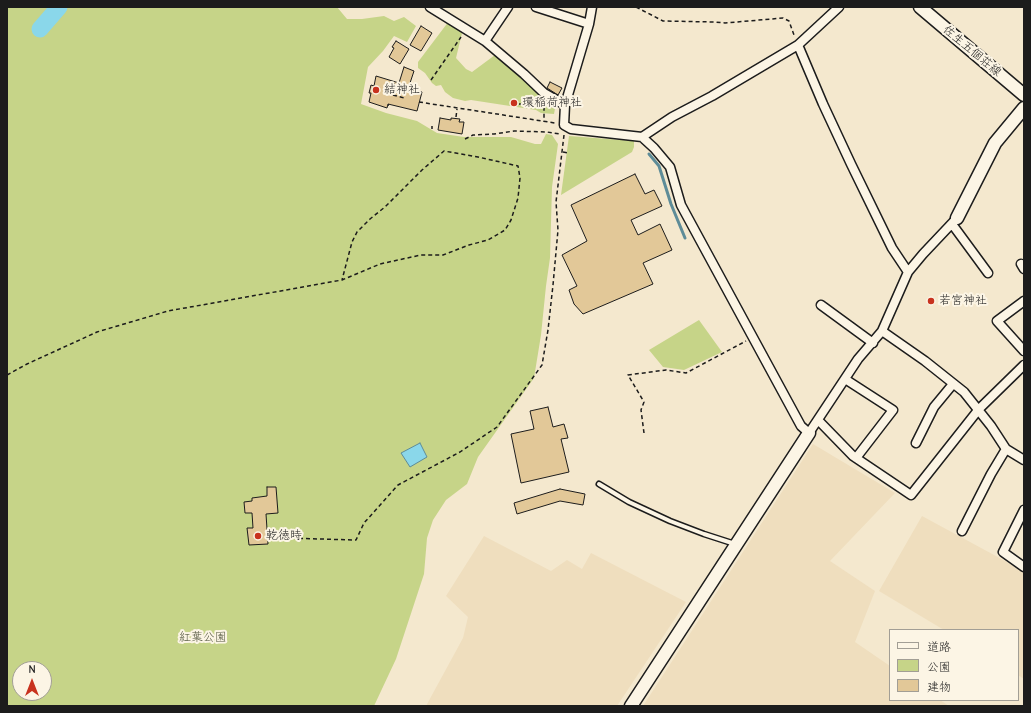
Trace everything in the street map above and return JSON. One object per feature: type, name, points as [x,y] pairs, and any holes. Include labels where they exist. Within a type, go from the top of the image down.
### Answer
[{"type":"street","points":[[430,7],[485,40],[544,93],[566,105]]},
{"type":"street","points":[[485,40],[508,7]]},
{"type":"street","points":[[536,7],[589,24]]},
{"type":"street","points":[[592,7],[589,24],[566,105],[564,125],[571,129],[642,137],[654,148],[670,167],[681,205],[801,426],[810,433]]},
{"type":"street","points":[[642,137],[672,117],[712,96],[798,45],[839,7]]},
{"type":"street","name":"佐生五個荘線","points":[[920,7],[1024,95]]},
{"type":"street","points":[[798,45],[823,104],[892,248],[908,272]]},
{"type":"street","points":[[631,706],[858,359],[882,331],[908,272],[955,221],[995,142],[1024,108]]},
{"type":"street","points":[[955,221],[988,273]]},
{"type":"street","points":[[1024,301],[998,321],[1024,351]]},
{"type":"street","points":[[821,305],[873,342]]},
{"type":"street","points":[[882,331],[925,361],[964,392],[979,410],[1006,449],[1024,460]]},
{"type":"street","points":[[818,420],[856,458],[911,495],[979,410],[1024,366]]},
{"type":"street","points":[[845,379],[893,410],[856,458]]},
{"type":"street","points":[[916,444],[934,407],[953,384]]},
{"type":"street","points":[[962,531],[991,474],[1006,449]]},
{"type":"street","points":[[1024,510],[1003,552],[1024,567]]},
{"type":"lane","points":[[599,484],[629,502],[670,521],[704,534],[737,544]]},
{"type":"path","points":[[636,7],[663,21],[725,23],[783,18],[789,21],[798,45]]},
{"type":"path","points":[[431,80],[466,28]]},
{"type":"path","points":[[393,95],[404,98]]},
{"type":"path","points":[[420,102],[557,124]]},
{"type":"path","points":[[519,104],[532,105],[538,102],[541,103],[544,106],[544,122]]},
{"type":"path","points":[[456,117],[457,108]]},
{"type":"path","points":[[285,538],[356,540],[364,523],[398,485],[460,452],[497,427],[542,365],[553,285],[558,230],[556,202],[564,134],[514,131],[473,135],[464,139]]},
{"type":"path","points":[[7,375],[27,364],[97,332],[168,310],[342,280],[380,264],[421,255],[443,255],[469,245],[488,240],[505,230],[511,220],[518,198],[520,178],[518,166],[478,157],[444,152],[422,170],[385,207],[357,232],[352,242],[342,280]]},
{"type":"path","points":[[563,152],[568,153]]},
{"type":"path","points":[[644,433],[641,410],[644,402],[628,376],[666,370],[686,372],[753,337]]},
{"type":"shaded area","points":[[813,444],[895,493],[830,561],[875,591],[855,642],[889,665],[889,701],[942,701],[949,706],[643,706]]},
{"type":"shaded area","points":[[922,516],[1007,562],[1024,573],[1024,679],[1019,676],[1019,629],[942,629],[879,591]]},
{"type":"shaded area","points":[[484,536],[551,571],[567,560],[582,569],[591,553],[686,602],[617,706],[426,706],[463,638],[468,617],[446,596]]},
{"type":"green space","name":"紅葉公園","points":[[7,7],[337,7],[347,19],[362,19],[384,16],[394,21],[404,17],[416,26],[407,42],[394,36],[383,51],[368,67],[361,104],[386,113],[417,121],[437,133],[464,137],[511,137],[535,144],[541,144],[546,134],[552,135],[558,144],[552,187],[550,258],[541,335],[534,378],[478,457],[467,484],[446,500],[433,520],[427,538],[424,574],[396,659],[374,706],[7,706]]},
{"type":"green space","points":[[449,21],[463,29],[456,58],[466,69],[472,72],[495,55],[556,103],[554,114],[453,98],[445,92],[441,85],[436,86],[432,83],[425,73],[418,68],[418,62]]},
{"type":"green space","points":[[569,136],[634,141],[634,147],[632,152],[561,195]]},
{"type":"green space","points":[[699,320],[722,352],[684,370],[663,367],[649,350]]},
{"type":"water","points":[[420,443],[427,457],[410,467],[401,453]]},
{"type":"building","points":[[421,26],[432,33],[421,51],[410,45]]},
{"type":"building","points":[[396,41],[409,49],[400,64],[389,57],[394,48],[392,47]]},
{"type":"building","points":[[404,67],[414,71],[408,89],[422,92],[417,111],[388,104],[387,108],[369,102],[371,85],[374,86],[376,76],[399,83]]},
{"type":"building","points":[[550,82],[562,88],[558,95],[547,88]]},
{"type":"building","points":[[440,118],[451,120],[451,118],[460,119],[459,122],[464,122],[462,134],[438,130]]},
{"type":"building","points":[[635,174],[645,194],[654,190],[662,206],[631,220],[638,235],[660,224],[672,250],[643,263],[653,284],[583,314],[574,304],[569,290],[577,286],[562,255],[587,241],[571,205]]},
{"type":"building","points":[[548,407],[553,427],[564,424],[568,438],[561,439],[569,472],[521,483],[511,434],[534,429],[530,411]]},
{"type":"building","points":[[267,487],[276,487],[278,513],[266,514],[268,544],[249,545],[247,528],[253,528],[252,513],[245,513],[244,502],[252,501],[252,498],[267,496]]},
{"type":"building","points":[[560,489],[585,494],[583,505],[560,501],[517,514],[514,503]]},
{"type":"waterway","points":[[40,29],[59,7]]},
{"type":"waterway","points":[[649,154],[659,166],[671,204],[685,238]]},
{"type":"place","name":"結神社","points":[[376,90]]},
{"type":"place","name":"環稲荷神社","points":[[514,103]]},
{"type":"place","name":"若宮神社","points":[[931,301]]},
{"type":"place","name":"乾徳時","points":[[258,536]]}]
